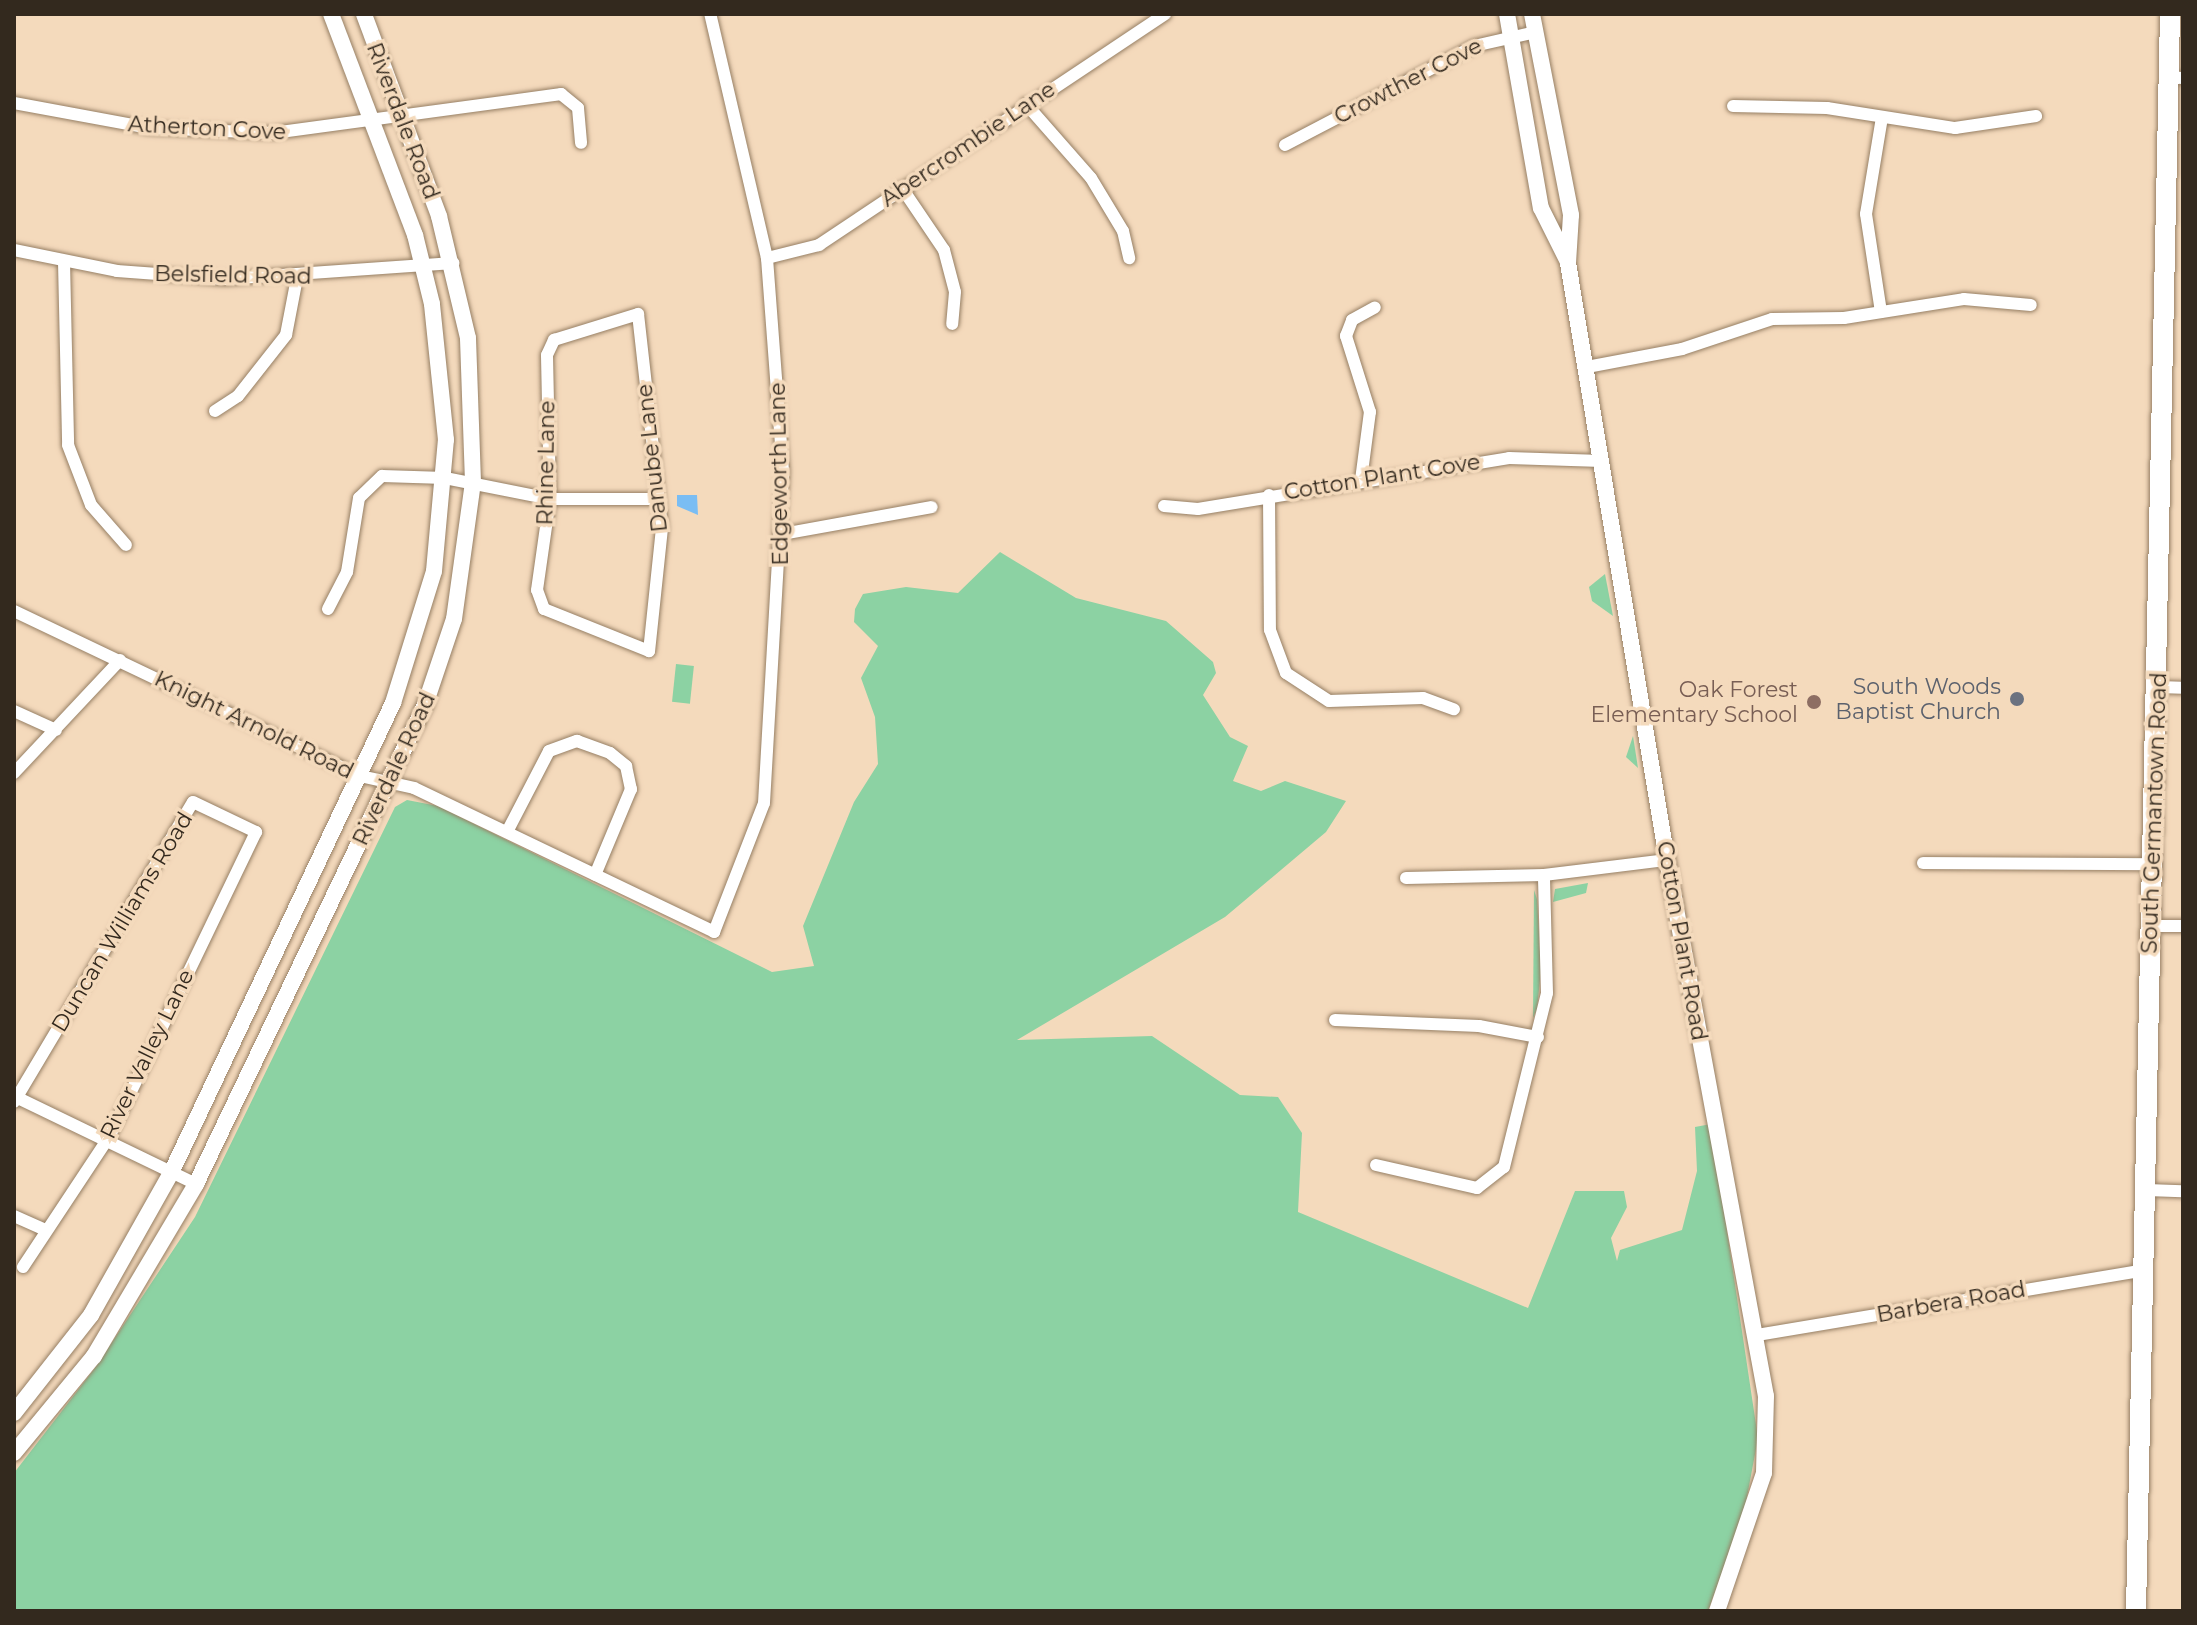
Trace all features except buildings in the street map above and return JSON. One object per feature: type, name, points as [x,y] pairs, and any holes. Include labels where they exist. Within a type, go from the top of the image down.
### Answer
[{"type":"main road","name":"South Germantown Road","points":[[2136,1611],[2146,1270],[2150,926],[2175,78],[2170,14]]},
{"type":"street","name":"Riverdale Road","points":[[14,1413],[91,1315],[171,1173],[360,776],[424,612],[445,478],[443,380],[423,267],[331,14]]},
{"type":"street","name":"Riverdale Road","points":[[14,1453],[94,1356],[196,1184],[387,784],[448,640],[473,482],[472,374],[453,263],[364,14]]},
{"type":"street","name":"Edgeworth Lane","points":[[710,14],[767,258],[782,429],[782,534],[764,803],[714,932]]},
{"type":"street","name":"Abercrombie Lane","points":[[767,258],[811,250],[1165,14]]},
{"type":"street","name":"Cotton Plant Road","points":[[1507,14],[1541,208],[1568,263]]},
{"type":"street","name":"Cotton Plant Road","points":[[1532,14],[1571,215],[1568,263],[1667,860],[1757,1335],[1769,1445],[1753,1515],[1717,1611]]},
{"type":"street","name":"Crowther Cove","points":[[1285,145],[1474,46],[1510,35],[1536,32]]},
{"type":"street","name":"Atherton Cove","points":[[14,103],[204,132],[371,124],[561,94],[578,108],[581,143]]},
{"type":"street","points":[[1026,104],[1091,178],[1123,231],[1129,258]]},
{"type":"street","points":[[1733,106],[1882,117],[1955,128],[2036,116]]},
{"type":"street","points":[[1881,312],[1866,214],[1882,117]]},
{"type":"street","points":[[902,188],[944,250],[955,292],[952,324]]},
{"type":"street","name":"Belsfield Road","points":[[14,250],[64,262],[179,277],[297,278],[453,263]]},
{"type":"street","points":[[64,262],[68,445],[91,505],[126,545]]},
{"type":"street","points":[[215,411],[238,396],[286,335],[297,278]]},
{"type":"street","points":[[1587,367],[1682,349],[1772,319],[1881,312],[1964,299],[2031,305]]},
{"type":"street","points":[[1361,480],[1370,412],[1346,336],[1352,320],[1375,307]]},
{"type":"street","name":"Rhine Lane","points":[[638,314],[554,340],[547,355],[550,499],[537,590],[544,609],[649,651]]},
{"type":"street","name":"Danube Lane","points":[[638,314],[656,499],[662,528],[649,651]]},
{"type":"street","name":"Cotton Plant Cove","points":[[1164,506],[1198,509],[1509,458],[1602,461]]},
{"type":"street","points":[[328,609],[343,584],[364,489],[395,474],[473,482],[550,499],[656,499]]},
{"type":"street","points":[[1269,495],[1270,630],[1286,673],[1329,701],[1423,698],[1454,709]]},
{"type":"street","points":[[782,534],[932,507]]},
{"type":"street","name":"Knight Arnold Road","points":[[14,611],[360,776],[414,788],[714,932]]},
{"type":"street","points":[[14,773],[120,660]]},
{"type":"street","points":[[2158,687],[2183,688]]},
{"type":"street","points":[[14,711],[56,730]]},
{"type":"street","points":[[507,832],[549,751],[577,741],[610,753],[626,766],[631,789],[595,875]]},
{"type":"street","name":"Duncan Williams Road","points":[[16,1100],[193,802],[256,832]]},
{"type":"street","name":"River Valley Lane","points":[[23,1267],[43,1229],[109,1137],[256,832]]},
{"type":"street","points":[[1406,878],[1544,875],[1667,860]]},
{"type":"street","points":[[1923,863],[2152,864]]},
{"type":"street","points":[[1376,1165],[1469,1187],[1494,1180],[1508,1159],[1538,1037],[1548,974],[1544,875]]},
{"type":"street","points":[[2150,926],[2183,926]]},
{"type":"street","points":[[1335,1020],[1479,1026],[1538,1037]]},
{"type":"street","points":[[16,1100],[109,1137],[196,1184]]},
{"type":"street","points":[[2146,1190],[2183,1191]]},
{"type":"street","points":[[14,1216],[43,1229]]},
{"type":"street","name":"Barbera Road","points":[[1757,1335],[2146,1270]]},
{"type":"green space","points":[[1000,552],[1076,598],[1166,621],[1213,662],[1216,673],[1203,695],[1230,737],[1248,746],[1233,781],[1261,791],[1285,781],[1346,801],[1326,832],[1225,917],[1017,1040],[1152,1036],[1240,1095],[1278,1097],[1302,1133],[1298,1212],[1528,1308],[1575,1191],[1624,1191],[1627,1207],[1611,1238],[1617,1261],[1620,1250],[1682,1230],[1697,1171],[1695,1127],[1711,1124],[1758,1438],[1744,1513],[1708,1611],[14,1611],[14,1473],[95,1368],[195,1217],[395,807],[407,800],[438,806],[772,972],[814,966],[803,926],[854,802],[878,764],[875,717],[861,678],[878,646],[854,622],[855,609],[863,594],[906,587],[958,593]]},
{"type":"green space","points":[[1605,574],[1613,616],[1592,601],[1589,587]]},
{"type":"green space","points":[[676,664],[694,666],[690,704],[672,702]]},
{"type":"green space","points":[[1633,736],[1638,768],[1626,757]]},
{"type":"green space","points":[[1588,883],[1586,893],[1553,902],[1555,889]]},
{"type":"green space","points":[[1534,890],[1541,970],[1537,1009],[1533,1018]]},
{"type":"water","points":[[677,495],[697,495],[698,515],[677,506]]},
{"type":"place","name":"South Woods Baptist Church","points":[[2017,699]]},
{"type":"place","name":"Oak Forest Elementary School","points":[[1814,702]]}]
